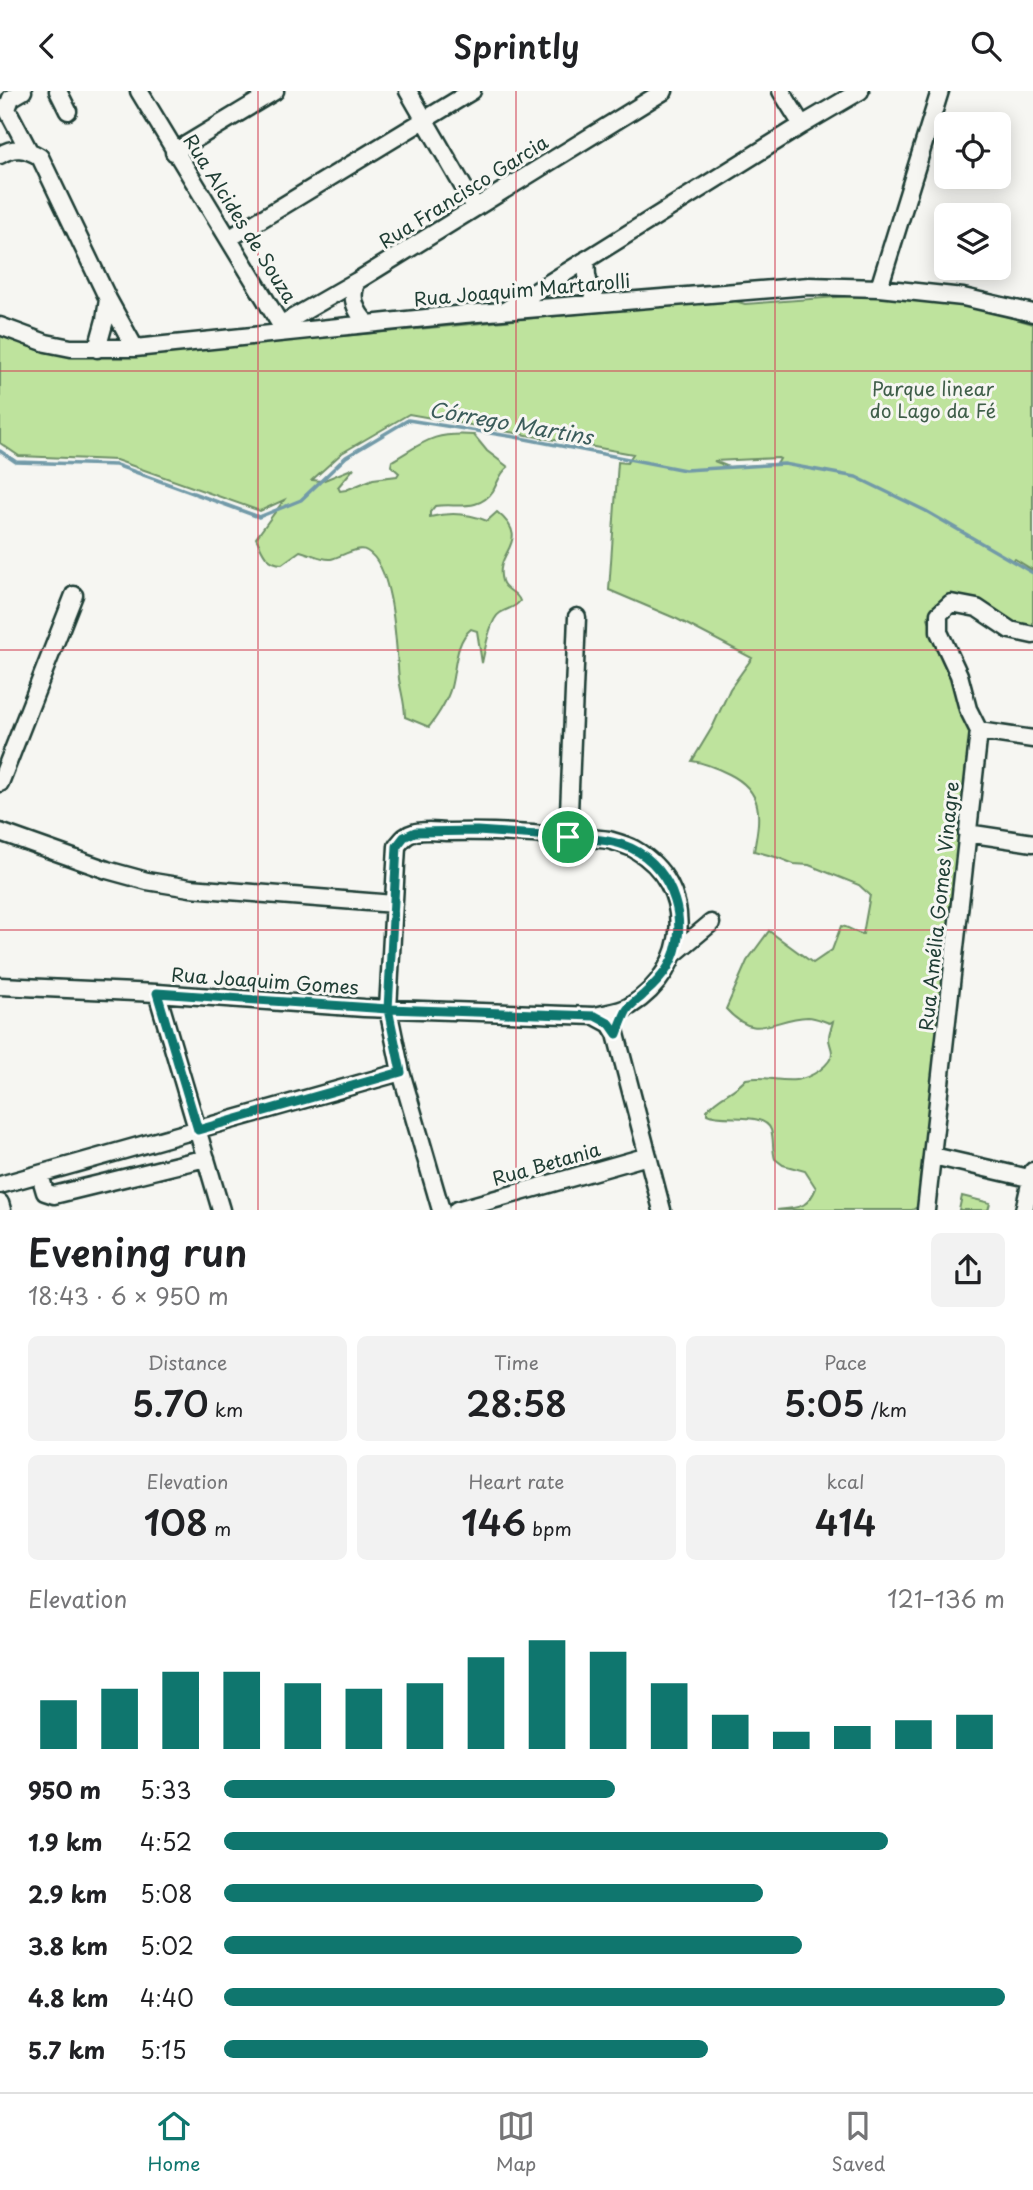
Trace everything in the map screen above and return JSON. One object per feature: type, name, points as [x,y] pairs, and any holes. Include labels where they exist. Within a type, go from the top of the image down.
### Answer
[{"type":"street","points":[[23,91],[11,98],[7,109],[28,149],[40,157],[108,299],[135,348]]},
{"type":"street","points":[[58,91],[68,111]]},
{"type":"street","name":"Rua Alcides de Souza","points":[[139,91],[284,328]]},
{"type":"street","points":[[174,152],[275,91]]},
{"type":"street","points":[[408,91],[475,207]]},
{"type":"street","points":[[230,238],[472,91]]},
{"type":"street","name":"Rua Francisco Garcia","points":[[284,328],[664,91]]},
{"type":"street","points":[[781,91],[802,125]]},
{"type":"street","points":[[504,311],[860,91]]},
{"type":"street","points":[[879,288],[940,91]]},
{"type":"street","points":[[0,155],[9,149],[28,149]]},
{"type":"street","points":[[587,259],[585,272],[589,288],[598,303]]},
{"type":"street","points":[[357,281],[353,298],[360,317],[368,324]]},
{"type":"street","name":"Rua Joaquim Martarolli","points":[[0,326],[46,343],[97,349],[135,348],[284,328],[368,324],[809,286],[879,288],[963,297],[1033,313]]},
{"type":"street","points":[[97,349],[108,299]]},
{"type":"street","points":[[0,314],[16,333]]},
{"type":"street","points":[[0,783],[74,595]]},
{"type":"street","name":"Rua Amélia Gomes Vinagre","points":[[926,1210],[979,731],[968,709],[959,675],[939,632],[939,614],[951,603],[977,608],[1010,630],[1033,635]]},
{"type":"street","points":[[568,837],[577,617]]},
{"type":"street","points":[[979,731],[1033,739]]},
{"type":"street","points":[[441,1210],[401,1072],[388,1009],[397,846],[404,837],[415,832],[477,831],[610,840],[634,849],[652,863],[677,901],[679,937],[668,968],[655,984],[628,1007],[613,1029],[662,1210]]},
{"type":"street","points":[[0,832],[94,866],[147,881],[190,888],[394,904]]},
{"type":"street","points":[[967,833],[1033,843]]},
{"type":"street","points":[[675,953],[711,923]]},
{"type":"street","name":"Rua Joaquim Gomes","points":[[0,986],[157,993],[388,1009],[595,1016],[613,1029]]},
{"type":"street","points":[[157,993],[221,1210]]},
{"type":"street","points":[[595,1016],[628,1007]]},
{"type":"street","points":[[0,1185],[401,1072]]},
{"type":"street","name":"Rua Betania","points":[[457,1210],[648,1156]]},
{"type":"street","points":[[933,1156],[1032,1176],[1024,1210]]},
{"type":"street","points":[[40,1175],[45,1192],[54,1195],[206,1158]]},
{"type":"street","points":[[0,1203],[2,1210]]},
{"type":"green space","name":"Parque linear do Lago da Fé","points":[[877,294],[965,304],[1033,324],[1033,570],[1015,559],[1012,560],[1033,572],[1033,640],[957,607],[942,607],[931,612],[928,618],[971,737],[966,771],[971,780],[921,1205],[912,1210],[777,1210],[801,1206],[813,1195],[816,1188],[805,1171],[783,1165],[775,1159],[772,1133],[767,1124],[752,1119],[707,1114],[711,1105],[746,1079],[800,1079],[810,1076],[828,1063],[832,1056],[829,1033],[833,1021],[830,1023],[816,1018],[795,1018],[756,1027],[737,1019],[726,1009],[747,961],[769,931],[813,963],[832,950],[841,926],[863,934],[870,895],[859,885],[809,865],[794,864],[754,851],[758,816],[754,797],[749,789],[725,772],[692,761],[713,726],[730,689],[752,658],[677,619],[609,590],[618,462],[627,463],[633,454],[409,414],[342,453],[312,480],[322,481],[354,468],[338,487],[340,491],[373,479],[397,476],[399,473],[391,466],[392,461],[430,439],[460,434],[474,435],[487,451],[508,467],[493,491],[481,502],[435,506],[430,512],[430,517],[459,514],[487,521],[497,512],[512,531],[510,547],[501,571],[502,581],[520,601],[496,616],[488,635],[482,663],[477,631],[471,629],[466,634],[459,648],[449,693],[429,727],[405,717],[389,591],[376,560],[367,551],[354,550],[327,559],[300,551],[282,564],[276,563],[265,555],[256,538],[284,500],[260,511],[116,460],[19,456],[0,443],[0,328],[51,347],[210,348],[732,300],[745,304]],"holes":[[[780,459],[777,464],[729,467],[714,461]]]},
{"type":"green space","points":[[962,1196],[990,1203],[988,1210],[959,1210]]},
{"type":"waterway","name":"Córrego Martins","points":[[0,451],[16,462],[116,465],[259,517],[301,500],[346,457],[408,420],[515,437],[685,470],[784,464],[856,477],[926,511],[1033,573]]},
{"type":"route","points":[[568,837],[477,831],[415,832],[404,837],[397,846],[388,1009],[157,993],[198,1130],[401,1072],[388,1009],[595,1016],[610,1024],[617,1034],[628,1007],[655,984],[668,968],[675,953],[679,937],[677,901],[652,863],[634,849],[610,840],[568,837]]}]
